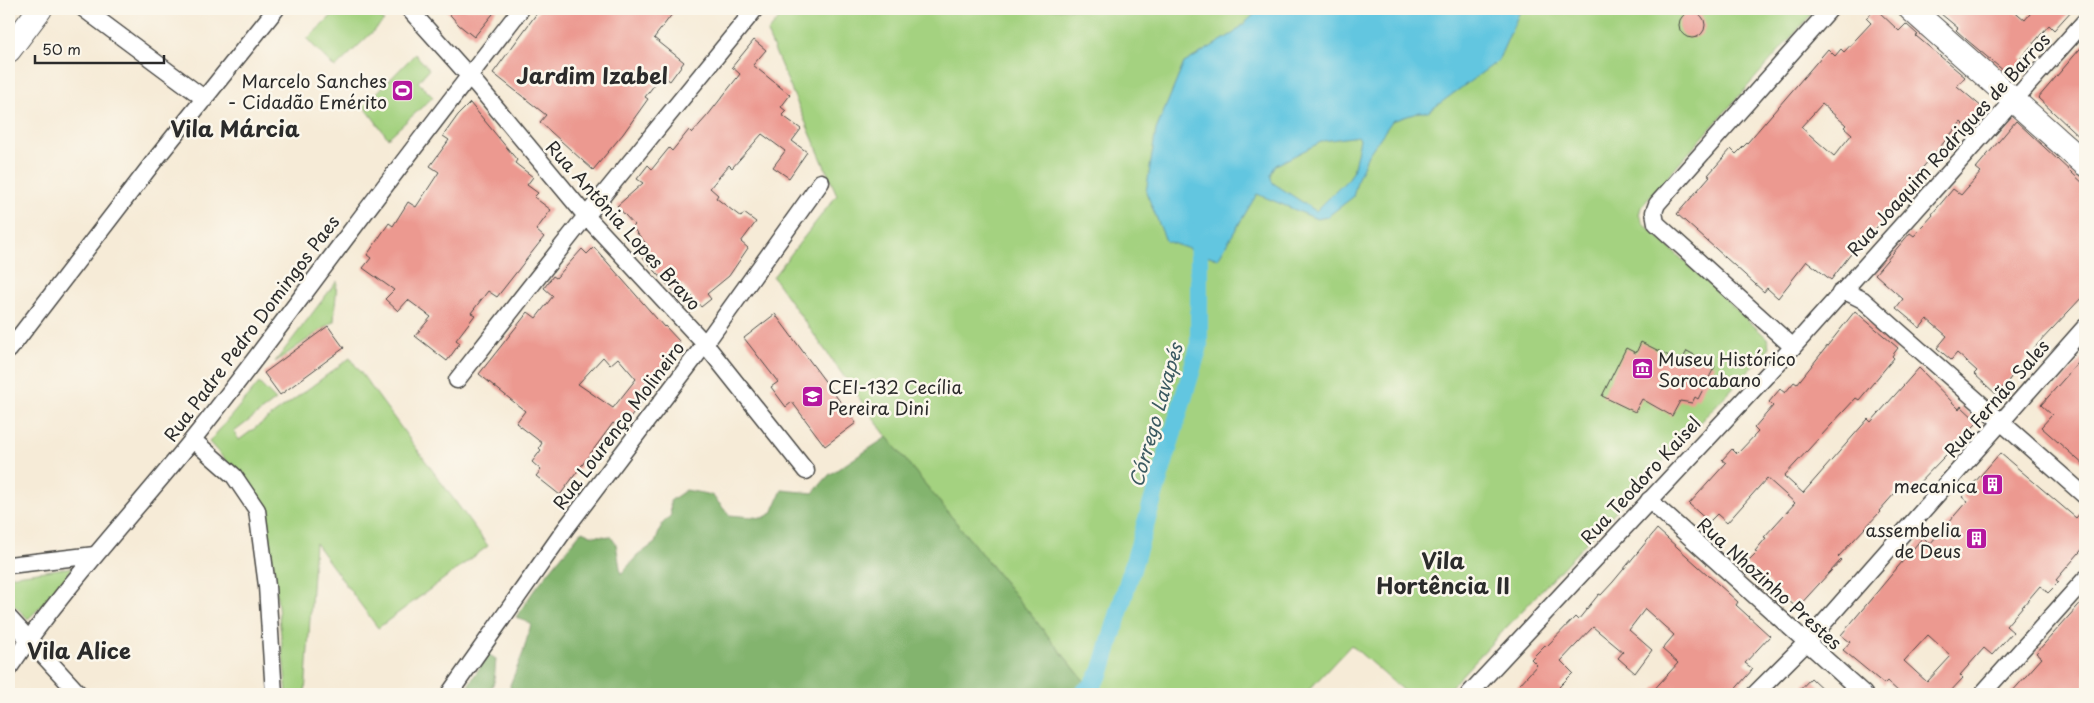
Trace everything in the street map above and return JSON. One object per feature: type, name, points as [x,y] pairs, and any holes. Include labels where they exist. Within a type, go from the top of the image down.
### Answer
[{"type":"main road","points":[[9,50],[40,9]]},
{"type":"main road","points":[[1911,9],[2085,164]]},
{"type":"street","points":[[84,9],[205,99]]},
{"type":"street","points":[[9,350],[276,9]]},
{"type":"street","name":"Rua Antônia Lopes Bravo","points":[[409,9],[469,76],[586,216],[705,344],[806,470]]},
{"type":"street","name":"Rua Padre Pedro Domingos Paes","points":[[9,668],[29,638],[95,555],[193,440],[521,9]]},
{"type":"street","points":[[457,380],[586,216],[755,9]]},
{"type":"street","points":[[1793,347],[1656,223],[1654,212],[1657,204],[1830,9]]},
{"type":"street","name":"Rua Joaquim Rodrigues de Barros","points":[[1840,293],[2085,21]]},
{"type":"street","name":"Rua Lourenço Molineiro","points":[[449,694],[566,528],[705,344],[822,182]]},
{"type":"street","points":[[1840,293],[1849,293],[1863,300],[2085,496]]},
{"type":"street","name":"Rua Teodoro Kaisel","points":[[1469,694],[1793,347],[1840,293]]},
{"type":"street","name":"Rua Fernão Sales","points":[[1755,694],[1806,643],[2085,327]]},
{"type":"street","points":[[193,440],[234,476],[256,510],[267,586],[274,694]]},
{"type":"street","name":"Rua Nhozinho Prestes","points":[[1649,500],[1864,694]]},
{"type":"street","points":[[9,565],[95,555]]},
{"type":"street","points":[[1982,694],[2085,579]]},
{"type":"street","points":[[9,618],[79,694]]},
{"type":"green space","points":[[339,9],[372,9],[384,21],[335,68],[307,39]]},
{"type":"green space","points":[[787,9],[1816,9],[1641,207],[1639,215],[1643,223],[1767,338],[1769,346],[1766,353],[1444,694],[1407,694],[1351,645],[1305,694],[1097,694],[1090,688],[887,437],[773,277],[837,195],[767,33]]},
{"type":"green space","name":"Marcelo Sanches - Cidadão Emérito","points":[[415,54],[429,69],[418,82],[433,97],[388,138],[364,106]]},
{"type":"green space","points":[[337,281],[334,321],[275,362]]},
{"type":"green space","points":[[350,358],[488,546],[378,628],[315,543],[305,694],[287,694],[274,568],[259,506],[236,472],[209,442],[259,383],[276,400],[234,432],[239,440]]},
{"type":"green space","points":[[887,437],[1090,688],[1081,694],[511,694],[510,685],[523,653],[531,624],[516,617],[535,589],[582,531],[591,535],[611,537],[616,544],[621,574],[637,556],[655,543],[662,524],[671,515],[670,501],[686,490],[712,495],[729,515],[763,518],[772,513],[782,490],[813,493],[829,475]]},
{"type":"green space","points":[[73,567],[56,592],[28,619],[9,600],[9,576]]},
{"type":"green space","points":[[488,654],[496,659],[494,682],[489,694],[463,694]]},
{"type":"water","points":[[1260,9],[1521,9],[1498,61],[1428,112],[1420,112],[1392,121],[1368,155],[1358,178],[1353,197],[1327,217],[1317,219],[1257,194],[1218,259],[1166,241],[1146,192],[1156,130],[1184,63],[1234,33]],"holes":[[[1358,136],[1360,139],[1353,172],[1316,211],[1272,181],[1271,174],[1276,165],[1323,141]]]},
{"type":"building","points":[[445,9],[497,9],[474,37],[459,25]]},
{"type":"building","points":[[540,9],[676,9],[654,38],[684,62],[670,81],[662,75],[645,97],[648,99],[623,134],[593,170],[540,122],[546,115],[493,73]]},
{"type":"building","points":[[1876,9],[1899,31],[1906,24],[1918,35],[1916,36],[1965,77],[1957,86],[1983,108],[1966,127],[1961,122],[1919,172],[1923,175],[1859,247],[1857,246],[1831,280],[1807,261],[1778,298],[1767,288],[1764,292],[1677,214],[1731,149],[1736,154],[1748,142],[1828,49],[1835,56],[1841,49],[1844,52],[1871,23],[1866,18]],"holes":[[[1822,104],[1846,125],[1844,127],[1852,134],[1834,156],[1801,127]]]},
{"type":"building","points":[[1935,9],[2012,9],[2025,20],[2034,9],[2073,9],[2054,30],[2049,25],[2021,58],[2025,62],[2011,77],[1967,40],[1956,30],[1958,28]]},
{"type":"building","points":[[1692,12],[1702,15],[1705,25],[1702,35],[1692,38],[1682,35],[1679,25],[1682,15]]},
{"type":"building","points":[[754,40],[766,50],[753,65],[790,95],[781,107],[786,111],[782,115],[801,129],[792,141],[807,152],[789,178],[773,167],[785,151],[762,134],[732,168],[729,165],[710,188],[718,195],[716,198],[741,217],[744,213],[756,222],[741,242],[748,248],[729,276],[707,294],[711,299],[701,307],[682,284],[674,292],[640,254],[648,246],[632,227],[634,225],[617,206],[643,183],[637,179],[648,165],[652,169],[669,148],[672,151],[689,130],[692,133],[708,115],[740,74],[732,67]]},
{"type":"building","points":[[2085,43],[2085,142],[2038,98]]},
{"type":"building","points":[[470,103],[517,160],[515,163],[533,177],[527,185],[538,193],[534,197],[551,210],[536,230],[544,237],[497,297],[488,291],[471,313],[475,315],[456,340],[460,343],[447,361],[415,336],[431,317],[408,300],[398,311],[385,299],[394,290],[363,268],[371,258],[367,255],[389,223],[393,226],[408,202],[416,207],[439,172],[430,166],[449,140],[443,136],[458,115]]},
{"type":"building","points":[[2016,121],[2085,185],[2085,294],[2036,346],[1997,395],[1974,374],[1977,371],[1957,353],[1951,360],[1937,348],[1947,336],[1927,319],[1920,328],[1896,308],[1903,299],[1875,274],[1910,233],[1914,236],[1953,189],[1961,195],[1981,172],[1976,168]]},
{"type":"building","points":[[594,247],[664,327],[680,342],[669,351],[675,357],[651,380],[656,383],[622,429],[613,423],[560,495],[536,476],[541,470],[532,462],[541,450],[539,448],[542,443],[516,423],[525,411],[479,374],[528,312],[536,318],[553,296],[544,288],[553,276],[556,278],[582,249],[587,254]],"holes":[[[603,357],[610,365],[618,358],[636,379],[613,408],[578,384]]]},
{"type":"building","points":[[1855,311],[1898,348],[1892,356],[1894,358],[1859,400],[1856,398],[1784,476],[1803,493],[1868,419],[1871,422],[1919,368],[1959,409],[1961,406],[1978,422],[1911,491],[1903,484],[1838,557],[1841,560],[1797,608],[1746,563],[1757,552],[1755,551],[1766,538],[1764,537],[1795,503],[1767,478],[1727,523],[1717,514],[1709,522],[1689,504],[1726,463],[1722,460],[1732,449],[1737,454],[1758,432],[1754,428],[1773,406],[1769,402],[1780,389],[1785,393],[1794,382],[1797,384]]},
{"type":"building","points":[[775,314],[856,423],[825,446],[792,402],[786,407],[771,387],[778,382],[744,338]]},
{"type":"building","points":[[328,326],[344,348],[280,395],[264,373]]},
{"type":"building","points":[[1641,342],[1681,362],[1687,351],[1715,366],[1698,399],[1695,397],[1692,403],[1680,401],[1672,416],[1642,399],[1635,412],[1602,396],[1626,348],[1636,353]]},
{"type":"building","points":[[2085,355],[2085,466],[2041,427],[2052,415],[2041,405]]},
{"type":"building","points":[[2000,453],[2076,518],[2085,507],[2085,546],[2056,580],[2059,582],[2048,593],[2040,586],[2006,626],[2013,632],[1992,655],[1984,648],[1960,675],[1963,678],[1948,694],[1901,694],[1887,681],[1884,684],[1843,650],[1850,642],[1841,635],[1923,537],[1930,544],[1967,501],[1962,497]],"holes":[[[1928,635],[1951,656],[1927,682],[1904,661]]]},
{"type":"building","points":[[1657,529],[1738,602],[1736,605],[1770,636],[1745,663],[1753,669],[1731,694],[1650,694],[1678,663],[1662,649],[1674,635],[1645,609],[1629,630],[1652,650],[1635,673],[1618,658],[1623,652],[1593,627],[1561,661],[1573,673],[1559,687],[1567,694],[1511,694],[1537,665],[1531,659],[1545,645],[1546,647],[1575,617],[1578,620],[1599,594],[1601,595],[1613,582]]},
{"type":"building","points":[[2085,598],[2085,694],[2010,694],[2042,658],[2036,653]]},
{"type":"building","points":[[1811,678],[1828,694],[1796,694]]},
{"type":"waterway","name":"Córrego Lavapés","points":[[1081,694],[1090,688],[1101,672],[1199,346],[1199,230]]},
{"type":"place","name":"Marcelo Sanches - Cidadão Emérito","points":[[403,90]]},
{"type":"place","name":"Museu Histórico Sorocabano","points":[[1642,368]]},
{"type":"place","name":"CEI-132 Cecília Pereira Dini","points":[[812,396]]},
{"type":"place","name":"mecanica","points":[[1993,485]]},
{"type":"place","name":"assembelia de Deus","points":[[1977,539]]},
{"type":"district","name":"Jardim Izabel","points":[[592,74]]},
{"type":"district","name":"Vila Márcia","points":[[235,127]]},
{"type":"district","name":"Vila Hortência II","points":[[1443,572]]},
{"type":"district","name":"Vila Alice","points":[[79,649]]}]
